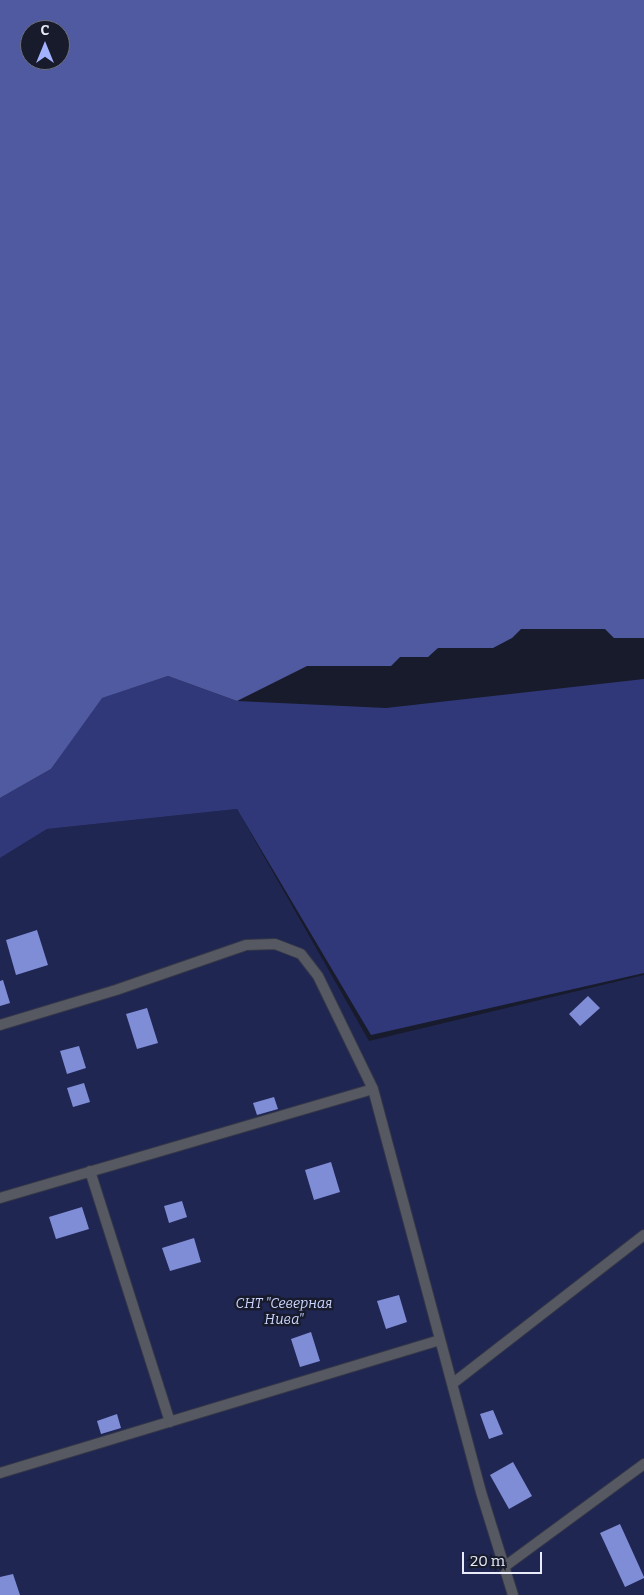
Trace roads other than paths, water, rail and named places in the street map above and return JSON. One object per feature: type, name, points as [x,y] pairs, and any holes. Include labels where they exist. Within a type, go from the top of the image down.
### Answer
[{"type":"lane","points":[[0,1025],[116,990],[246,945],[275,944],[301,954],[318,976],[373,1089],[481,1492],[513,1595]]},
{"type":"lane","points":[[0,1198],[373,1089]]},
{"type":"lane","points":[[90,1171],[170,1422]]},
{"type":"lane","points":[[452,1384],[644,1235]]},
{"type":"lane","points":[[0,1473],[440,1340]]},
{"type":"lane","points":[[504,1567],[644,1464]]},
{"type":"park label","name":"СНТ \"Северная Нива\"","points":[[284,1312]]}]
